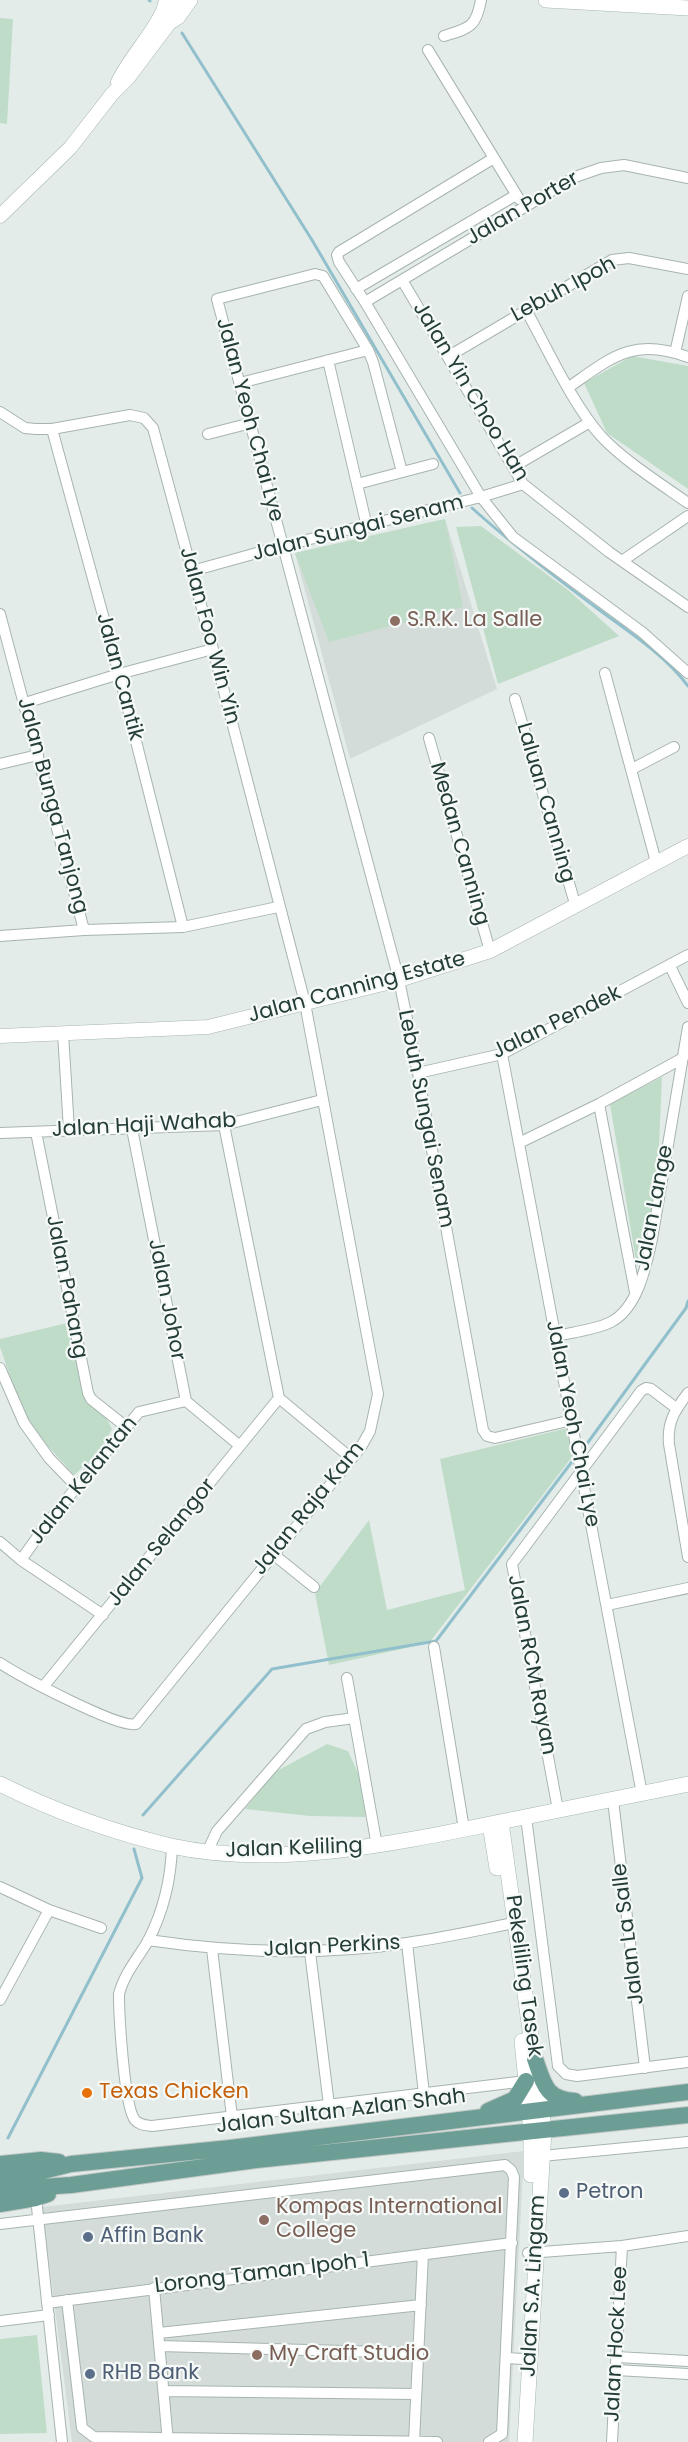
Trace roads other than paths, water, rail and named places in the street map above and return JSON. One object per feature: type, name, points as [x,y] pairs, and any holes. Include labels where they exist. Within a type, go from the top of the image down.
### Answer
[{"type":"main road","points":[[170,22],[178,17],[190,0]]},
{"type":"main road","points":[[546,0],[688,8]]},
{"type":"main road","name":"Jalan Keliling","points":[[0,1784],[93,1824],[172,1846],[253,1854],[377,1846],[688,1784]]},
{"type":"main road","name":"Pekeliling Tasek","points":[[496,1823],[510,1924],[526,2081],[536,2121]]},
{"type":"main road","name":"Pekeliling Tasek","points":[[510,1924],[535,2059],[536,2121]]},
{"type":"main road","points":[[535,2059],[547,2090],[555,2097],[604,2102]]},
{"type":"main road","points":[[468,2119],[510,2102],[517,2096],[526,2081]]},
{"type":"main road","name":"Jalan Sultan Azlan Shah","points":[[0,2190],[71,2185],[536,2121],[604,2102],[688,2092]]},
{"type":"main road","name":"Jalan Sultan Azlan Shah","points":[[0,2177],[39,2172],[71,2164],[230,2148],[468,2119],[536,2121],[688,2115]]},
{"type":"main road","name":"Jalan S.A. Lingam","points":[[519,2442],[523,2359],[542,2156],[536,2121]]},
{"type":"main road","name":"Jalan S.A. Lingam","points":[[525,2442],[536,2121]]},
{"type":"main road","points":[[0,2164],[41,2160],[71,2164]]},
{"type":"main road","points":[[0,2204],[36,2198],[71,2185]]},
{"type":"street","points":[[444,36],[466,29],[476,21],[481,0]]},
{"type":"street","points":[[0,216],[69,148],[112,94],[128,78],[170,22],[170,1]]},
{"type":"street","points":[[112,94],[127,63],[170,1]]},
{"type":"street","points":[[428,50],[525,207]]},
{"type":"street","points":[[494,158],[339,252],[337,258],[481,497],[513,537],[642,632],[688,674]]},
{"type":"street","name":"Jalan Porter","points":[[365,303],[575,177],[613,166],[642,168],[688,178]]},
{"type":"street","points":[[356,289],[516,195]]},
{"type":"street","name":"Lebuh Ipoh","points":[[449,356],[603,264],[617,258],[629,258],[688,270]]},
{"type":"street","name":"Jalan Yeoh Chai Lye","points":[[282,546],[217,299],[318,273],[326,278],[368,350]]},
{"type":"street","name":"Jalan Yin Choo Han","points":[[402,280],[523,484],[622,561],[688,607]]},
{"type":"street","points":[[675,353],[688,296]]},
{"type":"street","points":[[526,310],[590,422],[612,447],[688,503]]},
{"type":"street","points":[[240,383],[368,350],[374,362],[402,472]]},
{"type":"street","points":[[569,387],[621,353],[645,350],[675,353],[688,357]]},
{"type":"street","points":[[328,360],[367,527]]},
{"type":"street","name":"Jalan Foo Win Yin","points":[[0,412],[25,428],[52,429],[130,415],[137,416],[149,423],[156,436],[305,1003]]},
{"type":"street","points":[[513,467],[590,422]]},
{"type":"street","points":[[208,434],[251,423]]},
{"type":"street","name":"Jalan Cantik","points":[[52,429],[119,674],[183,927]]},
{"type":"street","points":[[357,484],[433,464]]},
{"type":"street","name":"Jalan Sungai Senam","points":[[192,572],[282,546],[367,527],[523,484]]},
{"type":"street","points":[[622,561],[688,516]]},
{"type":"street","name":"Lebuh Sungai Senam","points":[[282,546],[399,980],[484,1433],[495,1438],[572,1420]]},
{"type":"street","name":"Jalan Bunga Tanjong","points":[[0,614],[84,930]]},
{"type":"street","points":[[25,703],[119,674],[213,649]]},
{"type":"street","points":[[604,673],[656,862]]},
{"type":"street","name":"Laluan Canning","points":[[515,699],[576,907]]},
{"type":"street","name":"Medan Canning","points":[[429,738],[490,951]]},
{"type":"street","points":[[632,769],[674,747]]},
{"type":"street","points":[[0,764],[38,755]]},
{"type":"street","name":"Jalan Canning Estate","points":[[0,1036],[208,1027],[399,980],[490,951],[688,846]]},
{"type":"street","points":[[0,936],[84,930],[183,927],[278,907]]},
{"type":"street","name":"Jalan Pendek","points":[[418,1073],[502,1054],[688,955]]},
{"type":"street","points":[[670,966],[688,1003]]},
{"type":"street","name":"Jalan Raja Kam","points":[[0,1663],[19,1676],[126,1725],[135,1724],[351,1458],[370,1431],[378,1394],[305,1003]]},
{"type":"street","name":"Jalan Lange","points":[[556,1336],[613,1321],[628,1305],[645,1271],[688,1027]]},
{"type":"street","points":[[63,1033],[69,1130]]},
{"type":"street","name":"Jalan Yeoh Chai Lye","points":[[502,1054],[642,1794]]},
{"type":"street","points":[[519,1143],[599,1104],[683,1058]]},
{"type":"street","name":"Jalan Haji Wahab","points":[[0,1133],[225,1125],[322,1100]]},
{"type":"street","points":[[599,1104],[635,1293]]},
{"type":"street","points":[[225,1125],[279,1398],[351,1458]]},
{"type":"street","name":"Jalan Johor","points":[[132,1129],[186,1401]]},
{"type":"street","name":"Jalan Pahang","points":[[36,1132],[88,1393],[91,1399],[125,1426]]},
{"type":"street","points":[[0,1368],[24,1423],[49,1458],[77,1487]]},
{"type":"street","name":"Jalan RCM Rayan","points":[[558,1810],[512,1566],[514,1560],[581,1469],[643,1389],[651,1389],[676,1408]]},
{"type":"street","points":[[688,1393],[676,1408],[668,1426],[688,1557]]},
{"type":"street","name":"Jalan Selangor","points":[[43,1687],[279,1398]]},
{"type":"street","points":[[186,1401],[240,1446]]},
{"type":"street","name":"Jalan Kelantan","points":[[21,1560],[125,1426],[139,1412],[186,1401]]},
{"type":"street","points":[[0,1542],[21,1560],[103,1615]]},
{"type":"street","points":[[273,1554],[314,1587]]},
{"type":"street","points":[[607,1605],[688,1588]]},
{"type":"street","points":[[434,1647],[464,1829]]},
{"type":"street","points":[[347,1678],[377,1846]]},
{"type":"street","points":[[208,1850],[217,1831],[306,1729],[325,1722],[354,1718]]},
{"type":"street","name":"Jalan La Salle","points":[[613,1800],[645,2067]]},
{"type":"street","points":[[526,1817],[558,2066],[566,2074],[577,2076],[688,2062]]},
{"type":"street","name":"Pekeliling Tasek","points":[[172,1846],[166,1898],[148,1940],[122,1984],[119,1994],[124,2070],[131,2112],[135,2120],[142,2125],[152,2126],[232,2117],[526,2081]]},
{"type":"street","points":[[0,1887],[49,1910],[101,1928]]},
{"type":"street","points":[[0,2000],[49,1910]]},
{"type":"street","name":"Jalan Perkins","points":[[148,1940],[212,1949],[310,1952],[407,1943],[510,1924]]},
{"type":"street","points":[[407,1943],[424,2094]]},
{"type":"street","points":[[212,1949],[232,2117]]},
{"type":"street","points":[[310,1952],[329,2105]]},
{"type":"street","points":[[542,2156],[688,2142]]},
{"type":"street","points":[[0,2224],[505,2166],[511,2170],[514,2177],[507,2358],[502,2434],[489,2442]]},
{"type":"street","points":[[36,2198],[62,2442]]},
{"type":"street","points":[[532,2253],[622,2246],[688,2236]]},
{"type":"street","name":"Lorong Taman Ipoh 1","points":[[47,2303],[512,2243]]},
{"type":"street","name":"Jalan Hock Lee","points":[[612,2442],[622,2246]]},
{"type":"street","points":[[414,2441],[423,2254]]},
{"type":"street","points":[[154,2288],[168,2440]]},
{"type":"street","points":[[67,2300],[82,2427],[94,2437],[168,2440],[437,2442]]},
{"type":"street","points":[[159,2333],[421,2305]]},
{"type":"street","points":[[0,2321],[49,2315]]},
{"type":"street","points":[[160,2346],[418,2353]]},
{"type":"street","points":[[617,2357],[688,2361]]},
{"type":"street","points":[[507,2358],[523,2359]]},
{"type":"street","points":[[616,2370],[688,2374]]},
{"type":"street","points":[[165,2391],[416,2394]]},
{"type":"waterway","points":[[182,33],[312,240],[460,493]]},
{"type":"waterway","points":[[472,508],[501,534],[656,653],[688,686]]},
{"type":"waterway","points":[[586,1445],[686,1308],[688,1301]]},
{"type":"waterway","points":[[143,1815],[272,1669],[436,1641],[574,1459]]},
{"type":"waterway","points":[[8,2138],[142,1878],[134,1849]]},
{"type":"place","name":"S.R.K. La Salle","points":[[395,621]]},
{"type":"place","name":"Texas Chicken","points":[[87,2093]]},
{"type":"place","name":"Petron","points":[[564,2193]]},
{"type":"place","name":"Kompas International College","points":[[264,2220]]},
{"type":"place","name":"Affin Bank","points":[[88,2237]]},
{"type":"place","name":"My Craft Studio","points":[[257,2355]]},
{"type":"place","name":"RHB Bank","points":[[90,2374]]}]
